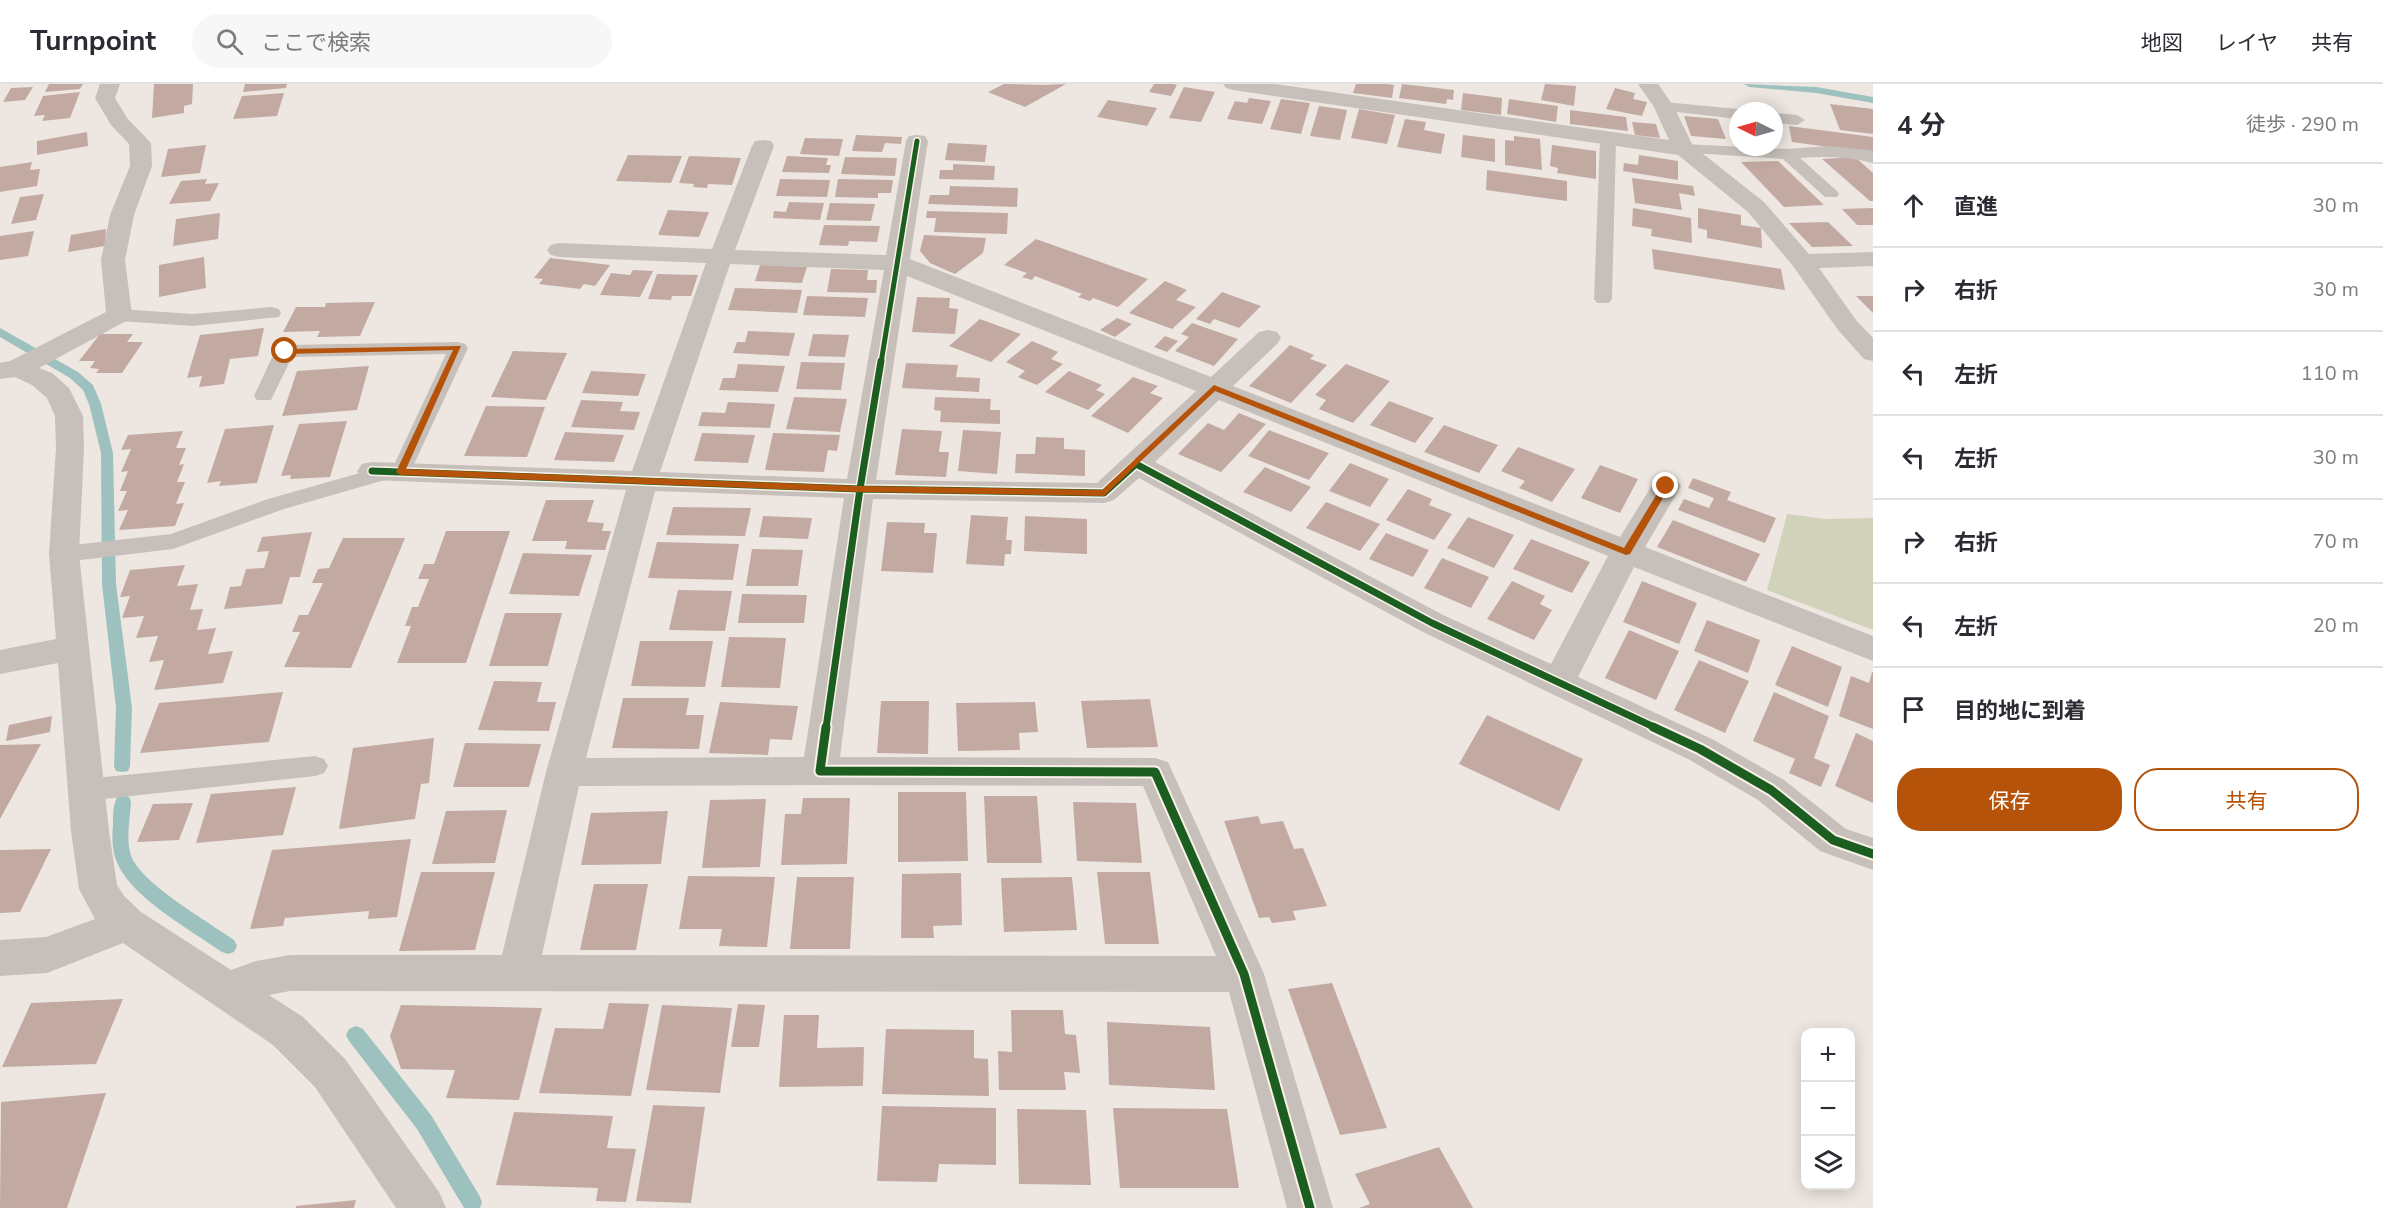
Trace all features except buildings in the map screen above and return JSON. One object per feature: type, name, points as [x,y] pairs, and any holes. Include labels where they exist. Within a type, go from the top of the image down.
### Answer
[{"type":"street","points":[[110,84],[105,98],[118,121],[140,143],[141,166],[122,215],[113,260],[119,315],[25,363],[59,394],[69,416],[76,554],[73,648],[85,790],[98,889],[111,908],[127,924],[288,1031],[330,1073],[423,1208]]},
{"type":"street","points":[[1233,84],[1608,140],[1684,149]]},
{"type":"street","points":[[1648,84],[1664,107],[1684,149],[1756,207],[1802,261],[1848,326],[1873,353]]},
{"type":"street","points":[[820,771],[860,489],[917,141]]},
{"type":"street","points":[[518,973],[564,772],[643,480],[721,256],[763,146]]},
{"type":"street","points":[[559,250],[897,263],[1873,650]]},
{"type":"street","points":[[1802,261],[1873,259]]},
{"type":"street","points":[[387,472],[860,489],[1104,493],[1268,338]]},
{"type":"street","points":[[1136,464],[1432,623],[1700,749],[1771,790],[1833,840],[1873,854]]},
{"type":"street","points":[[1558,682],[1626,552],[1666,486]]},
{"type":"street","points":[[0,662],[73,648]]},
{"type":"street","points":[[564,772],[1155,772],[1244,974],[1310,1208]]},
{"type":"street","points":[[0,958],[47,955],[127,924]]},
{"type":"street","points":[[226,991],[256,979],[290,973],[1244,974]]},
{"type":"lane","points":[[1664,107],[1729,113]]},
{"type":"lane","points":[[1783,119],[1797,120]]},
{"type":"lane","points":[[1603,299],[1608,140]]},
{"type":"lane","points":[[1684,149],[1787,154],[1828,151],[1870,155],[1873,158]]},
{"type":"lane","points":[[1787,154],[1831,194]]},
{"type":"lane","points":[[119,315],[193,320],[272,313]]},
{"type":"lane","points":[[76,554],[173,541],[276,504],[387,472],[458,348],[285,351],[264,396]]},
{"type":"lane","points":[[85,790],[315,766]]},
{"type":"green space","points":[[1787,514],[1826,519],[1873,518],[1873,630],[1767,590]]},
{"type":"waterway","points":[[1749,84],[1816,90],[1873,100]]},
{"type":"waterway","points":[[0,332],[74,375],[89,388],[95,404],[107,453],[109,584],[124,708],[122,766]]},
{"type":"waterway","points":[[123,802],[122,850],[126,863],[134,874],[158,896],[228,946]]},
{"type":"waterway","points":[[356,1035],[424,1122],[472,1202]]},
{"type":"cycle path","points":[[917,141],[860,489],[820,771],[1155,772],[1244,974],[1310,1208]]},
{"type":"cycle path","points":[[372,471],[860,489],[1104,493],[1136,464],[1432,623],[1700,749],[1771,790],[1833,840],[1873,854]]},
{"type":"route","points":[[285,351],[458,348],[400,472],[860,489],[1104,493],[1214,388],[1626,552],[1666,486]]}]
